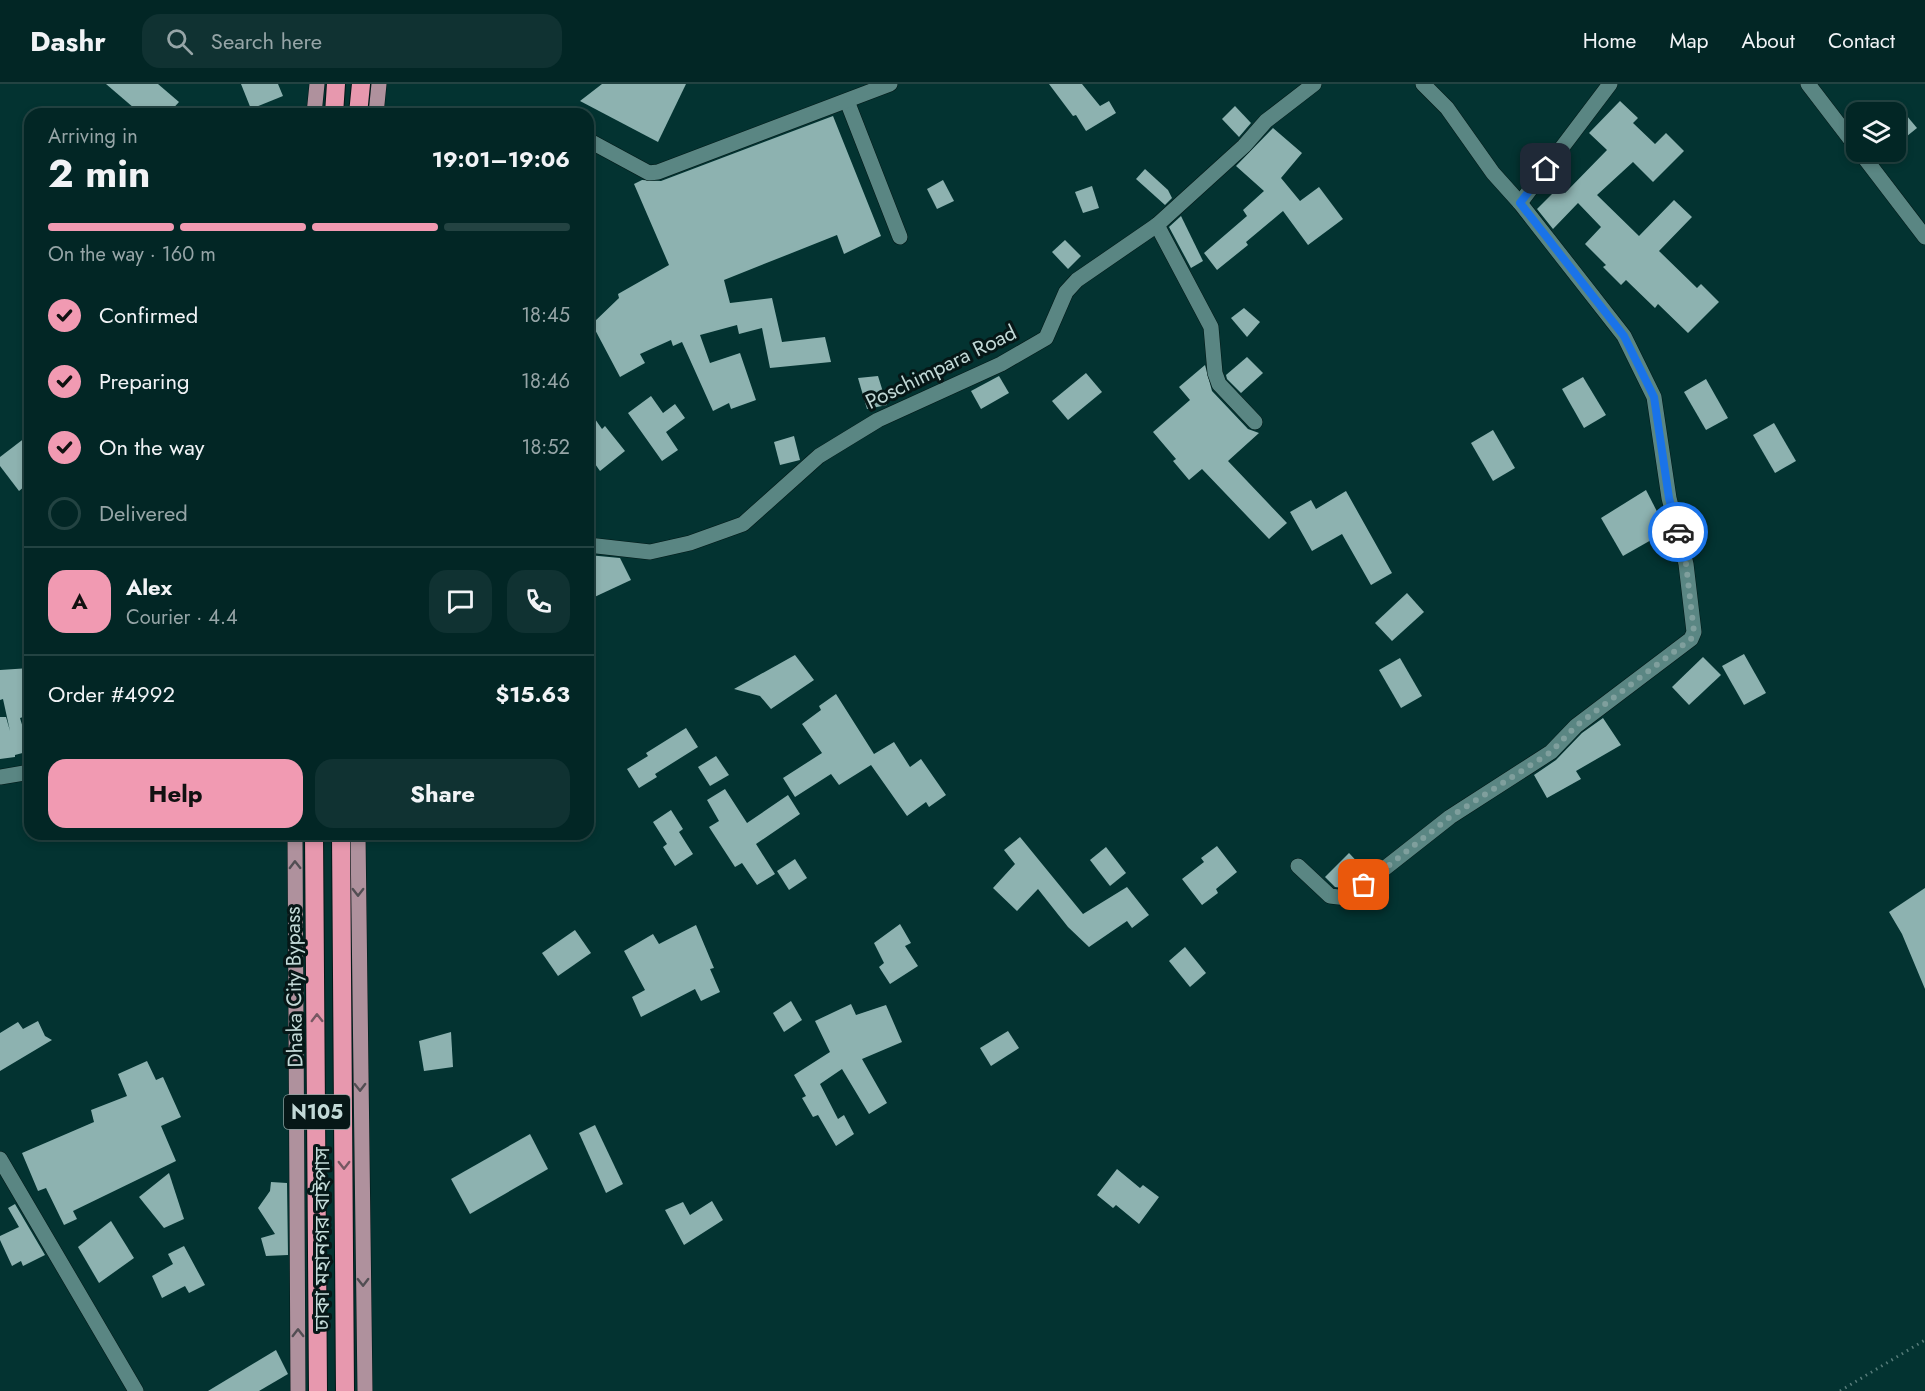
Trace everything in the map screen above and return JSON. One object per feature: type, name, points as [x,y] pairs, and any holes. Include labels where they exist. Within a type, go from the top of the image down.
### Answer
[{"type":"highway","points":[[334,108],[336,84]]},
{"type":"highway","points":[[359,108],[361,84]]},
{"type":"highway","name":"Dhaka City Bypass","points":[[314,840],[318,1391]]},
{"type":"highway","name":"ঢাকা মহানগর বাইপাস","points":[[341,840],[345,1391]]},
{"type":"main road","points":[[315,108],[317,84]]},
{"type":"main road","points":[[377,108],[379,84]]},
{"type":"main road","points":[[295,840],[298,1391]]},
{"type":"main road","points":[[358,840],[365,1391]]},
{"type":"street","points":[[594,143],[649,173],[658,172],[890,84]]},
{"type":"street","name":"Poschimpara Road","points":[[594,546],[650,552],[690,543],[743,524],[819,456],[868,426],[1001,364],[1046,338],[1066,292],[1077,280],[1156,225],[1244,146],[1266,121],[1314,84]]},
{"type":"street","points":[[1298,866],[1330,896],[1347,898],[1450,817],[1551,752],[1576,726],[1691,639],[1694,632],[1686,564],[1669,498],[1654,397],[1624,336],[1520,203],[1493,173],[1447,108],[1424,84]]},
{"type":"street","points":[[1520,203],[1610,84]]},
{"type":"street","points":[[1808,84],[1846,134]]},
{"type":"street","points":[[847,100],[900,237]]},
{"type":"street","points":[[1868,162],[1924,231]]},
{"type":"street","points":[[1156,225],[1211,327],[1215,373],[1219,384],[1255,422]]},
{"type":"street","points":[[0,777],[24,773]]},
{"type":"street","points":[[0,1159],[136,1391]]},
{"type":"path","points":[[1840,1391],[1925,1340]]},
{"type":"building","points":[[106,84],[158,84],[179,102],[174,108],[134,108]]},
{"type":"building","points":[[241,84],[278,84],[283,96],[251,108]]},
{"type":"building","points":[[602,84],[686,84],[658,142],[580,101]]},
{"type":"building","points":[[1049,84],[1082,84],[1100,106],[1109,101],[1116,113],[1086,131],[1076,115],[1073,116]]},
{"type":"building","points":[[1620,101],[1638,118],[1633,123],[1655,144],[1666,133],[1684,151],[1653,182],[1633,162],[1597,195],[1639,236],[1674,200],[1692,217],[1659,251],[1697,288],[1701,284],[1719,302],[1688,333],[1658,304],[1655,308],[1626,280],[1621,285],[1603,267],[1606,265],[1585,244],[1601,227],[1578,203],[1553,229],[1537,209],[1559,187],[1565,193],[1607,150],[1589,133]]},
{"type":"building","points":[[1235,106],[1251,123],[1239,137],[1222,119]]},
{"type":"building","points":[[1906,115],[1917,128],[1906,137]]},
{"type":"building","points":[[833,116],[881,236],[844,254],[837,235],[724,280],[730,303],[772,298],[782,342],[825,337],[831,362],[770,368],[762,328],[739,334],[737,325],[700,335],[710,363],[740,353],[756,400],[731,409],[729,403],[713,411],[682,342],[673,346],[671,340],[640,354],[645,363],[620,377],[594,328],[594,322],[619,298],[618,294],[669,265],[634,184],[642,180],[661,181]]},
{"type":"building","points":[[1273,128],[1302,153],[1281,178],[1300,201],[1319,187],[1343,219],[1308,245],[1283,211],[1246,242],[1248,245],[1217,270],[1204,253],[1247,216],[1243,210],[1264,191],[1236,166]]},
{"type":"building","points":[[1145,169],[1168,190],[1172,198],[1165,205],[1136,179]]},
{"type":"building","points":[[943,180],[954,201],[937,209],[927,189]]},
{"type":"building","points":[[1092,186],[1099,208],[1083,213],[1075,192]]},
{"type":"building","points":[[1181,216],[1203,261],[1191,268],[1169,227]]},
{"type":"building","points":[[1065,240],[1081,256],[1068,269],[1052,252]]},
{"type":"building","points":[[1244,308],[1260,322],[1247,337],[1231,318]]},
{"type":"building","points":[[1247,357],[1263,373],[1241,393],[1226,375]]},
{"type":"building","points":[[1205,365],[1212,391],[1248,429],[1259,433],[1228,461],[1287,523],[1269,539],[1202,469],[1189,480],[1173,461],[1176,459],[1153,432],[1190,400],[1179,387]]},
{"type":"building","points":[[1086,373],[1102,392],[1068,420],[1052,401]]},
{"type":"building","points":[[878,376],[887,405],[867,409],[858,378]]},
{"type":"building","points":[[999,376],[1009,393],[981,409],[971,391]]},
{"type":"building","points":[[1583,377],[1606,415],[1584,428],[1562,389]]},
{"type":"building","points":[[1706,379],[1728,418],[1706,430],[1684,392]]},
{"type":"building","points":[[651,396],[663,413],[675,404],[685,418],[666,432],[678,450],[662,461],[628,413]]},
{"type":"building","points":[[594,418],[602,429],[605,426],[625,451],[600,471],[594,462]]},
{"type":"building","points":[[1774,423],[1796,461],[1775,473],[1753,435]]},
{"type":"building","points":[[1493,430],[1515,468],[1493,481],[1471,443]]},
{"type":"building","points":[[794,436],[800,460],[780,465],[774,442]]},
{"type":"building","points":[[24,439],[24,487],[19,491],[0,466],[0,457]]},
{"type":"building","points":[[1646,490],[1667,531],[1623,556],[1601,518]]},
{"type":"building","points":[[1346,491],[1392,573],[1371,585],[1342,534],[1312,551],[1290,512],[1311,500],[1316,509]]},
{"type":"building","points":[[594,556],[620,558],[631,580],[594,597]]},
{"type":"building","points":[[1407,593],[1424,612],[1392,641],[1375,623]]},
{"type":"building","points":[[1744,654],[1766,693],[1744,705],[1722,666]]},
{"type":"building","points":[[795,655],[814,680],[771,709],[760,696],[734,689]]},
{"type":"building","points":[[1703,657],[1721,675],[1689,705],[1672,687]]},
{"type":"building","points":[[1400,658],[1422,696],[1401,708],[1379,670]]},
{"type":"building","points":[[24,668],[24,717],[20,718],[24,731],[24,753],[15,757],[0,759],[0,717],[6,717],[10,731],[3,699],[0,700],[0,670]]},
{"type":"building","points":[[836,694],[874,754],[894,742],[910,767],[921,759],[946,795],[929,807],[926,802],[907,816],[871,765],[839,785],[831,774],[795,797],[783,778],[822,753],[802,724],[821,710],[819,706]]},
{"type":"building","points":[[1603,718],[1621,745],[1576,771],[1581,779],[1547,798],[1534,775],[1556,760],[1582,733]]},
{"type":"building","points":[[686,728],[698,747],[655,774],[657,777],[639,788],[627,769],[648,756],[646,753]]},
{"type":"building","points":[[716,756],[729,775],[710,786],[698,767]]},
{"type":"building","points":[[725,789],[747,823],[788,795],[800,814],[756,844],[775,874],[757,885],[742,863],[735,867],[709,827],[719,821],[707,800]]},
{"type":"building","points":[[671,810],[683,829],[679,832],[693,854],[675,866],[663,847],[667,844],[653,822]]},
{"type":"building","points":[[1020,837],[1083,914],[1127,887],[1149,915],[1132,928],[1127,921],[1089,947],[1068,927],[1038,889],[1017,911],[993,888],[1015,864],[1004,850]]},
{"type":"building","points":[[1217,846],[1237,872],[1216,889],[1218,893],[1202,905],[1182,879],[1204,862],[1201,858]]},
{"type":"building","points":[[1106,847],[1126,873],[1110,886],[1090,860]]},
{"type":"building","points":[[1349,853],[1363,868],[1343,888],[1335,887],[1325,877]]},
{"type":"building","points":[[795,859],[807,878],[789,890],[777,871]]},
{"type":"building","points":[[1925,888],[1925,989],[1902,934],[1889,912]]},
{"type":"building","points":[[900,924],[911,943],[905,946],[918,966],[890,984],[879,967],[884,963],[874,943]]},
{"type":"building","points":[[696,925],[714,968],[710,969],[720,992],[701,1001],[695,989],[641,1017],[632,997],[645,990],[624,951],[653,934],[659,944]]},
{"type":"building","points":[[575,930],[591,953],[558,976],[542,953]]},
{"type":"building","points":[[1185,947],[1206,973],[1190,987],[1169,961]]},
{"type":"building","points":[[791,1001],[802,1020],[784,1032],[773,1013]]},
{"type":"building","points":[[851,1004],[856,1015],[886,1005],[902,1042],[862,1059],[887,1103],[869,1114],[842,1069],[820,1084],[838,1119],[844,1115],[854,1134],[836,1146],[818,1115],[813,1117],[802,1098],[806,1096],[794,1075],[830,1052],[815,1021]]},
{"type":"building","points":[[38,1021],[45,1036],[52,1040],[0,1071],[0,1033],[18,1022],[23,1029]]},
{"type":"building","points":[[1008,1031],[1019,1048],[991,1066],[980,1048]]},
{"type":"building","points":[[451,1032],[453,1067],[424,1071],[419,1041]]},
{"type":"building","points":[[147,1061],[156,1080],[163,1077],[181,1117],[161,1126],[176,1161],[73,1211],[77,1219],[64,1225],[46,1188],[38,1191],[22,1153],[94,1122],[91,1110],[127,1096],[118,1074]]},
{"type":"building","points":[[595,1125],[623,1184],[606,1193],[579,1133]]},
{"type":"building","points":[[530,1134],[548,1169],[470,1214],[451,1179]]},
{"type":"building","points":[[1117,1169],[1140,1188],[1143,1185],[1159,1197],[1139,1224],[1116,1205],[1113,1208],[1097,1195]]},
{"type":"building","points":[[169,1173],[184,1219],[164,1228],[139,1197]]},
{"type":"building","points":[[271,1182],[287,1183],[288,1255],[266,1256],[261,1238],[275,1234],[258,1208],[270,1191]]},
{"type":"building","points":[[712,1201],[723,1220],[684,1245],[665,1210],[683,1202],[690,1215]]},
{"type":"building","points":[[15,1204],[45,1255],[23,1266],[21,1261],[12,1266],[0,1240],[0,1236],[19,1227],[8,1208]]},
{"type":"building","points":[[111,1221],[134,1258],[99,1283],[78,1247]]},
{"type":"building","points":[[184,1246],[205,1285],[189,1293],[185,1286],[162,1298],[152,1276],[173,1264],[168,1254]]},
{"type":"building","points":[[276,1350],[288,1374],[259,1391],[208,1391]]},
{"type":"way so far","points":[[1364,885],[1450,817],[1551,752],[1576,726],[1691,639],[1694,632],[1686,564],[1678,532]]},
{"type":"route","points":[[1546,169],[1520,203],[1624,336],[1654,397],[1669,498],[1678,532]]}]
